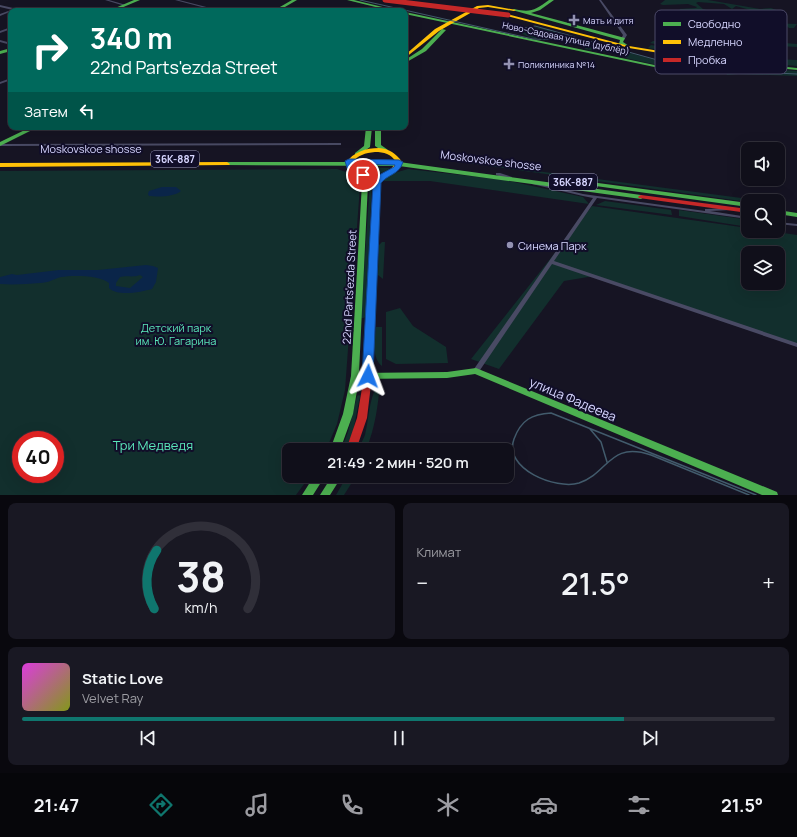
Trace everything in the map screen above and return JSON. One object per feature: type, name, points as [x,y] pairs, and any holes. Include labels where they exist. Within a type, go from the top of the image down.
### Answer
[{"type":"main road","points":[[118,8],[138,0]]},
{"type":"main road","points":[[281,8],[295,0]]},
{"type":"main road","points":[[349,0],[384,8]]},
{"type":"main road","points":[[385,0],[495,13],[542,22]]},
{"type":"main road","points":[[405,0],[498,10],[655,52]]},
{"type":"main road","points":[[527,13],[539,9],[552,0]]},
{"type":"main road","name":"Ново-Садовая улица (дублёр)","points":[[450,23],[483,5],[527,13],[625,43]]},
{"type":"main road","name":"Ново-Садовая улица (дублёр)","points":[[408,14],[655,67]]},
{"type":"main road","points":[[408,55],[440,28],[450,23]]},
{"type":"main road","points":[[408,60],[424,50],[449,26],[450,23]]},
{"type":"main road","points":[[787,68],[797,69]]},
{"type":"main road","points":[[0,145],[30,130]]},
{"type":"main road","points":[[369,130],[366,147],[351,159],[351,169],[358,174],[370,176],[389,174],[397,168],[399,162]]},
{"type":"main road","points":[[378,130],[378,146],[386,151]]},
{"type":"main road","name":"Moskovskoe shosse","points":[[351,159],[371,150],[386,151],[395,156],[399,162],[741,209]]},
{"type":"main road","name":"Moskovskoe shosse","points":[[0,162],[351,159],[492,171],[741,207]]},
{"type":"main road","name":"Moskovskoe shosse","points":[[399,162],[741,207]]},
{"type":"main road","name":"22nd Parts'ezda Street","points":[[338,443],[350,406],[355,376],[365,183],[358,174]]},
{"type":"main road","name":"22nd Parts'ezda Street","points":[[353,443],[362,418],[368,376],[377,183],[381,177],[389,174]]},
{"type":"main road","points":[[785,213],[797,215]]},
{"type":"main road","points":[[358,320],[370,320]]},
{"type":"main road","points":[[357,335],[370,335]]},
{"type":"main road","points":[[355,376],[447,375],[476,371]]},
{"type":"main road","name":"улица Фадеева","points":[[476,371],[773,495]]},
{"type":"main road","points":[[306,495],[315,483]]},
{"type":"main road","points":[[325,495],[333,483]]},
{"type":"street","points":[[106,0],[125,5]]},
{"type":"street","points":[[176,0],[209,8]]},
{"type":"street","points":[[600,0],[625,35],[625,43]]},
{"type":"street","points":[[0,145],[340,144]]},
{"type":"street","points":[[498,174],[596,197],[741,217]]},
{"type":"street","points":[[476,371],[596,197]]},
{"type":"street","points":[[692,210],[736,209]]},
{"type":"street","points":[[785,224],[797,225]]},
{"type":"street","points":[[551,262],[797,345]]},
{"type":"green space","points":[[665,0],[708,0],[760,9],[771,8],[776,10],[750,10],[736,6],[732,9],[724,4],[698,2],[696,3],[703,9],[707,10],[680,10],[679,9],[697,7],[688,4],[660,4]]},
{"type":"green space","points":[[787,24],[797,24],[794,28],[789,28]]},
{"type":"green space","points":[[529,27],[543,28],[554,31],[558,37],[539,39],[521,33],[521,31]]},
{"type":"green space","points":[[591,43],[655,60],[655,64],[625,58],[627,55],[584,49]]},
{"type":"green space","points":[[787,43],[797,44],[797,47],[787,46]]},
{"type":"green space","points":[[651,45],[655,46],[655,49],[648,48]]},
{"type":"green space","points":[[787,60],[797,60],[797,66],[787,65]]},
{"type":"green space","points":[[787,70],[797,71],[797,76],[738,74],[787,74]]},
{"type":"green space","points":[[460,162],[741,198],[741,201]]},
{"type":"green space","points":[[354,167],[390,168],[381,173],[366,174]]},
{"type":"green space","name":"Детский парк им. Ю. Гагарина","points":[[337,169],[358,178],[360,186],[345,390],[337,424],[329,443],[282,443],[282,483],[305,483],[296,495],[0,495],[0,171]]},
{"type":"green space","points":[[408,169],[505,180],[583,197],[589,204],[430,181],[381,181],[391,174]]},
{"type":"green space","points":[[372,179],[366,317],[361,318],[370,180]]},
{"type":"green space","points":[[605,201],[671,210],[672,215],[596,205]]},
{"type":"green space","points":[[592,206],[741,227],[741,238],[785,238],[785,233],[797,235],[797,345],[594,276],[564,281],[499,369],[471,359]]},
{"type":"green space","points":[[679,210],[741,219],[741,226],[679,216]]},
{"type":"green space","points":[[382,242],[385,242],[383,279],[378,275],[379,245]]},
{"type":"green space","points":[[400,308],[413,326],[446,347],[448,363],[396,364],[386,359],[386,312]]},
{"type":"green space","points":[[376,327],[382,327],[382,366],[376,358],[375,353]]},
{"type":"green space","points":[[380,383],[376,417],[372,433],[369,443],[361,443],[365,435],[371,400],[376,387]]},
{"type":"green space","points":[[357,396],[360,396],[353,432],[349,443],[344,443],[348,432]]},
{"type":"green space","points":[[343,483],[352,483],[344,495],[336,495]]},
{"type":"water","points":[[162,187],[176,187],[181,191],[170,195],[149,196],[149,191]]},
{"type":"water","points":[[146,265],[158,268],[156,282],[152,289],[136,292],[124,293],[113,291],[109,288],[109,283],[105,280],[86,276],[61,277],[43,283],[0,284],[0,277],[12,274],[17,275],[59,270],[98,270]],"holes":[[[140,275],[143,277],[130,288],[116,286],[116,283],[120,277]]]},
{"type":"tram line","points":[[360,0],[395,8]]},
{"type":"tram line","points":[[408,11],[533,39],[585,40],[655,59]]},
{"type":"tram line","points":[[509,31],[535,26],[575,37]]},
{"type":"tram line","points":[[787,74],[797,74]]},
{"type":"tram line","points":[[749,495],[651,455],[637,452],[626,452],[618,455],[589,478],[579,483],[569,484],[545,480],[534,475],[516,460],[513,450],[514,439],[520,427],[528,419],[538,415],[551,413],[756,495]]},
{"type":"tram line","points":[[590,429],[601,442],[607,462]]},
{"type":"traffic: fast","points":[[118,8],[138,0]]},
{"type":"traffic: fast","points":[[280,8],[295,0]]},
{"type":"traffic: fast","points":[[349,0],[384,8]]},
{"type":"traffic: fast","points":[[527,13],[539,9],[552,0]]},
{"type":"traffic: fast","points":[[514,10],[623,39],[621,43],[627,46]]},
{"type":"traffic: fast","points":[[408,14],[655,66]]},
{"type":"traffic: fast","points":[[408,60],[424,50],[444,30]]},
{"type":"traffic: fast","points":[[0,53],[8,50]]},
{"type":"traffic: fast","points":[[787,68],[797,69]]},
{"type":"traffic: fast","points":[[0,144],[29,130]]},
{"type":"traffic: fast","points":[[357,154],[367,147],[369,130]]},
{"type":"traffic: fast","points":[[378,130],[378,146],[386,151]]},
{"type":"traffic: fast","points":[[227,164],[399,164],[641,197]]},
{"type":"traffic: fast","points":[[338,443],[348,414],[355,376],[365,183],[357,174]]},
{"type":"traffic: fast","points":[[371,316],[377,183],[381,177],[389,174]]},
{"type":"traffic: fast","points":[[583,183],[741,204]]},
{"type":"traffic: fast","points":[[785,213],[797,215]]},
{"type":"traffic: fast","points":[[355,376],[447,375],[476,371],[773,495]]},
{"type":"traffic: fast","points":[[307,495],[315,483]]},
{"type":"traffic: fast","points":[[325,495],[333,483]]},
{"type":"traffic: slow","points":[[408,54],[437,30],[478,7],[488,6],[514,10]]},
{"type":"traffic: slow","points":[[508,15],[629,47],[655,51]]},
{"type":"traffic: slow","points":[[375,150],[389,152],[395,156],[399,162],[391,173],[378,177],[364,175],[351,169],[349,163],[354,157],[364,152],[375,150]]},
{"type":"traffic: slow","points":[[0,165],[227,164]]},
{"type":"traffic: jam","points":[[385,0],[508,15]]},
{"type":"traffic: jam","points":[[641,197],[741,210]]},
{"type":"traffic: jam","points":[[353,443],[362,418],[368,376],[371,316]]},
{"type":"place","name":"Мать и дитя","points":[[574,20]]},
{"type":"place","name":"Поликлиника №14","points":[[509,64]]},
{"type":"place","name":"Синема Парк","points":[[510,245]]},
{"type":"route","points":[[363,175],[354,172],[349,167],[349,161],[399,162],[399,165],[394,171],[378,179],[377,183],[368,376]]},
{"type":"park label","name":"Три Медведя","points":[[153,445]]}]
